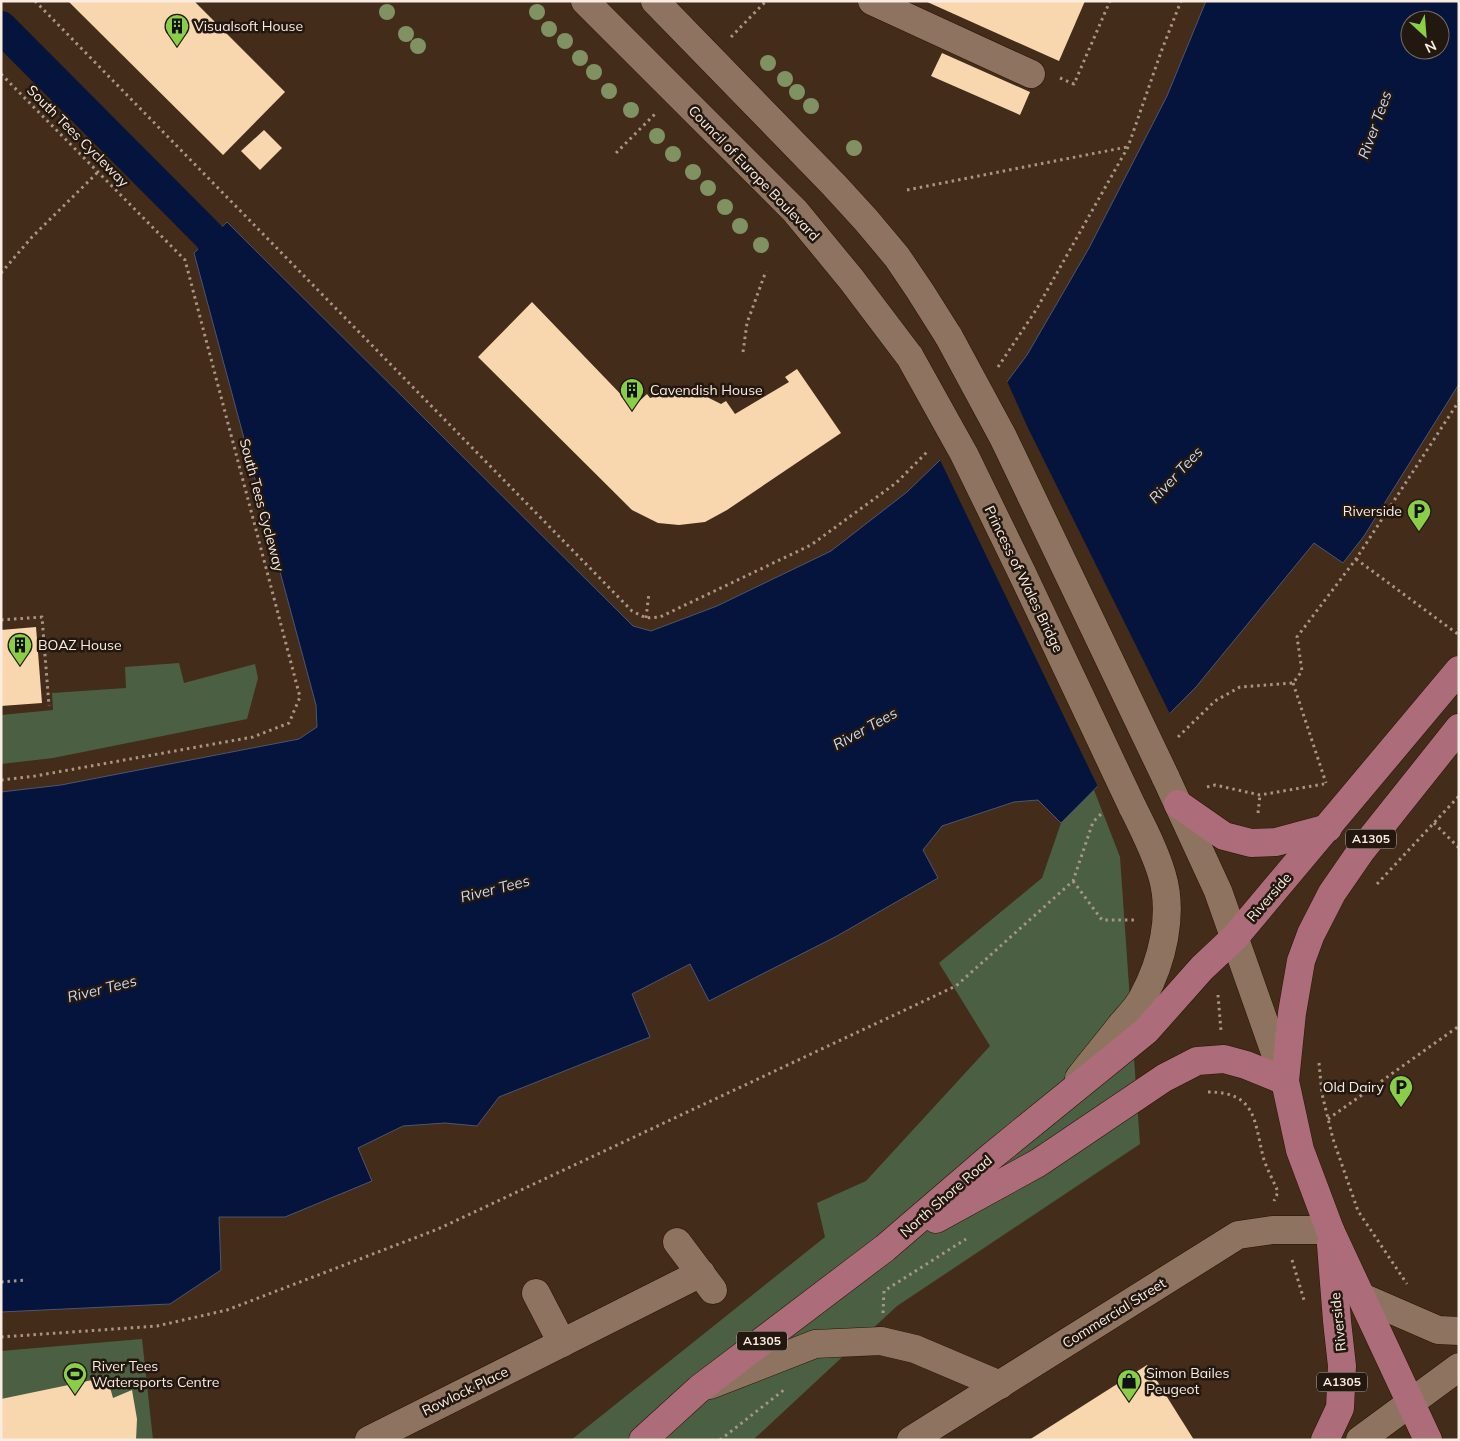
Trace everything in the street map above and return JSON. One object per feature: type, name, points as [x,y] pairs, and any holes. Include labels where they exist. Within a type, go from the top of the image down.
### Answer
[{"type":"main road","name":"Riverside","points":[[1235,937],[1459,670]]},
{"type":"main road","name":"Riverside","points":[[1411,1401],[1330,1230],[1300,1150],[1285,1081],[1292,1013],[1301,961],[1311,934],[1332,892],[1361,851],[1459,728]]},
{"type":"main road","name":"A1305","points":[[1173,793],[1224,836],[1251,843],[1276,842],[1328,828]]},
{"type":"main road","name":"North Shore Road","points":[[643,1440],[699,1389],[885,1248],[1064,1097],[1146,1031],[1202,968],[1235,937]]},
{"type":"main road","name":"A1305","points":[[885,1248],[1038,1163],[1164,1078],[1197,1061],[1224,1059],[1246,1065],[1285,1081]]},
{"type":"main road","name":"Riverside","points":[[1325,1440],[1340,1408],[1342,1366],[1330,1230]]},
{"type":"main road","name":"A1305","points":[[1411,1401],[1428,1440]]},
{"type":"street","name":"Council of Europe Boulevard","points":[[585,1],[794,211],[856,285],[910,357]]},
{"type":"street","points":[[655,1],[866,220],[906,270],[949,338],[1003,437],[1173,793],[1218,891],[1235,937]]},
{"type":"street","points":[[872,1],[1031,74]]},
{"type":"street","name":"Princess of Wales Bridge","points":[[910,357],[972,471],[1022,573],[1156,856],[1163,878],[1167,901],[1166,921],[1155,971],[1142,999],[1064,1097]]},
{"type":"street","name":"Riverside","points":[[1235,937],[1285,1081]]},
{"type":"street","name":"Commercial Street","points":[[911,1440],[1238,1235],[1272,1230],[1330,1230]]},
{"type":"street","name":"Rowlock Place","points":[[369,1440],[562,1343],[707,1282],[678,1242]]},
{"type":"street","points":[[536,1294],[562,1343]]},
{"type":"street","points":[[1362,1297],[1438,1330],[1459,1330]]},
{"type":"street","points":[[699,1389],[814,1344],[881,1341],[915,1349],[1000,1385]]},
{"type":"street","points":[[1360,1440],[1459,1367]]},
{"type":"path","points":[[35,1],[632,611],[646,618],[660,617],[811,545],[896,483],[931,448]]},
{"type":"path","points":[[994,374],[1036,310],[1128,147],[1161,52],[1182,1]]},
{"type":"path","name":"South Tees Cycleway","points":[[1,74],[185,260],[300,697],[289,723],[253,737],[34,776],[1,780]]},
{"type":"path","points":[[907,190],[1128,147]]},
{"type":"path","points":[[1,273],[32,237],[98,172]]},
{"type":"path","points":[[743,352],[747,323],[766,271]]},
{"type":"path","points":[[1278,684],[1293,683],[1302,671],[1297,637],[1356,559],[1459,401]]},
{"type":"path","points":[[1356,559],[1459,635]]},
{"type":"path","points":[[646,618],[649,593]]},
{"type":"path","points":[[1,620],[42,617],[49,706]]},
{"type":"path","points":[[1293,683],[1326,784]]},
{"type":"path","points":[[1173,793],[1215,785],[1260,795],[1326,784],[1333,780]]},
{"type":"path","points":[[1376,886],[1459,796]]},
{"type":"path","points":[[1434,824],[1459,848]]},
{"type":"path","points":[[1,1337],[157,1326],[227,1310],[438,1229],[956,986],[1073,881]]},
{"type":"path","points":[[1202,968],[1218,987],[1224,1059]]},
{"type":"path","points":[[1328,1120],[1459,1026]]},
{"type":"path","points":[[1318,1059],[1322,1094],[1333,1139]]},
{"type":"path","points":[[1203,1092],[1226,1092],[1249,1106],[1258,1130],[1265,1161]]},
{"type":"path","points":[[881,1341],[884,1291],[967,1238]]},
{"type":"path","points":[[1,1282],[27,1280]]},
{"type":"path","points":[[720,1440],[789,1386]]},
{"type":"green space","points":[[179,663],[184,683],[255,664],[258,678],[247,719],[53,758],[1,764],[1,715],[53,710],[52,693],[126,688],[125,667]]},
{"type":"green space","points":[[1094,790],[1120,857],[1140,1144],[897,1306],[753,1440],[571,1440],[825,1237],[817,1203],[866,1181],[990,1046],[939,963],[1042,878],[1061,823]]},
{"type":"green space","name":"River Tees Watersports Centre","points":[[142,1339],[153,1440],[1,1440],[1,1351]]},
{"type":"water","name":"River Tees","points":[[1206,1],[1459,1],[1459,384],[1364,536],[1343,563],[1314,543],[1196,687],[1061,823],[1038,800],[1014,802],[942,826],[923,850],[938,878],[837,936],[709,1001],[690,964],[632,994],[650,1037],[499,1097],[477,1126],[445,1123],[403,1126],[358,1148],[372,1181],[285,1217],[219,1217],[221,1270],[170,1304],[1,1312],[1,792],[61,785],[299,739],[317,727],[316,705],[194,253],[227,222],[633,626],[651,631],[717,606],[831,551],[907,492],[971,430],[1027,355],[1089,248],[1167,96]]},
{"type":"pier","points":[[1006,379],[1028,428],[1171,716],[1099,789],[939,458],[970,428]]},
{"type":"building","name":"Visualsoft House","points":[[68,1],[194,1],[285,92],[223,155]]},
{"type":"building","points":[[925,1],[1085,1],[1059,61]]},
{"type":"building","points":[[942,53],[1030,92],[1020,115],[931,76]]},
{"type":"building","points":[[264,130],[282,148],[260,170],[241,151]]},
{"type":"building","name":"Cavendish House","points":[[532,302],[633,407],[647,394],[650,398],[676,390],[697,392],[721,404],[726,401],[735,414],[789,382],[785,377],[797,369],[841,433],[727,510],[705,522],[679,525],[658,523],[632,510],[478,357]]},
{"type":"building","name":"BOAZ House","points":[[36,627],[42,703],[1,706],[1,630]]},
{"type":"building","name":"Simon Bailes Peugeot","points":[[1147,1365],[1194,1440],[1029,1440]]},
{"type":"building","points":[[107,1377],[113,1398],[132,1390],[137,1419],[136,1440],[1,1440],[1,1399]]},
{"type":"waterway","points":[[1,27],[210,237],[231,276]]},
{"type":"place","name":"Visualsoft House","points":[[177,47]]},
{"type":"place","name":"Cavendish House","points":[[632,411]]},
{"type":"place","name":"Riverside","points":[[1419,532]]},
{"type":"place","name":"BOAZ House","points":[[20,666]]},
{"type":"place","name":"Old Dairy","points":[[1401,1108]]},
{"type":"place","name":"River Tees Watersports Centre","points":[[75,1395]]},
{"type":"place","name":"Simon Bailes Peugeot","points":[[1129,1402]]}]
